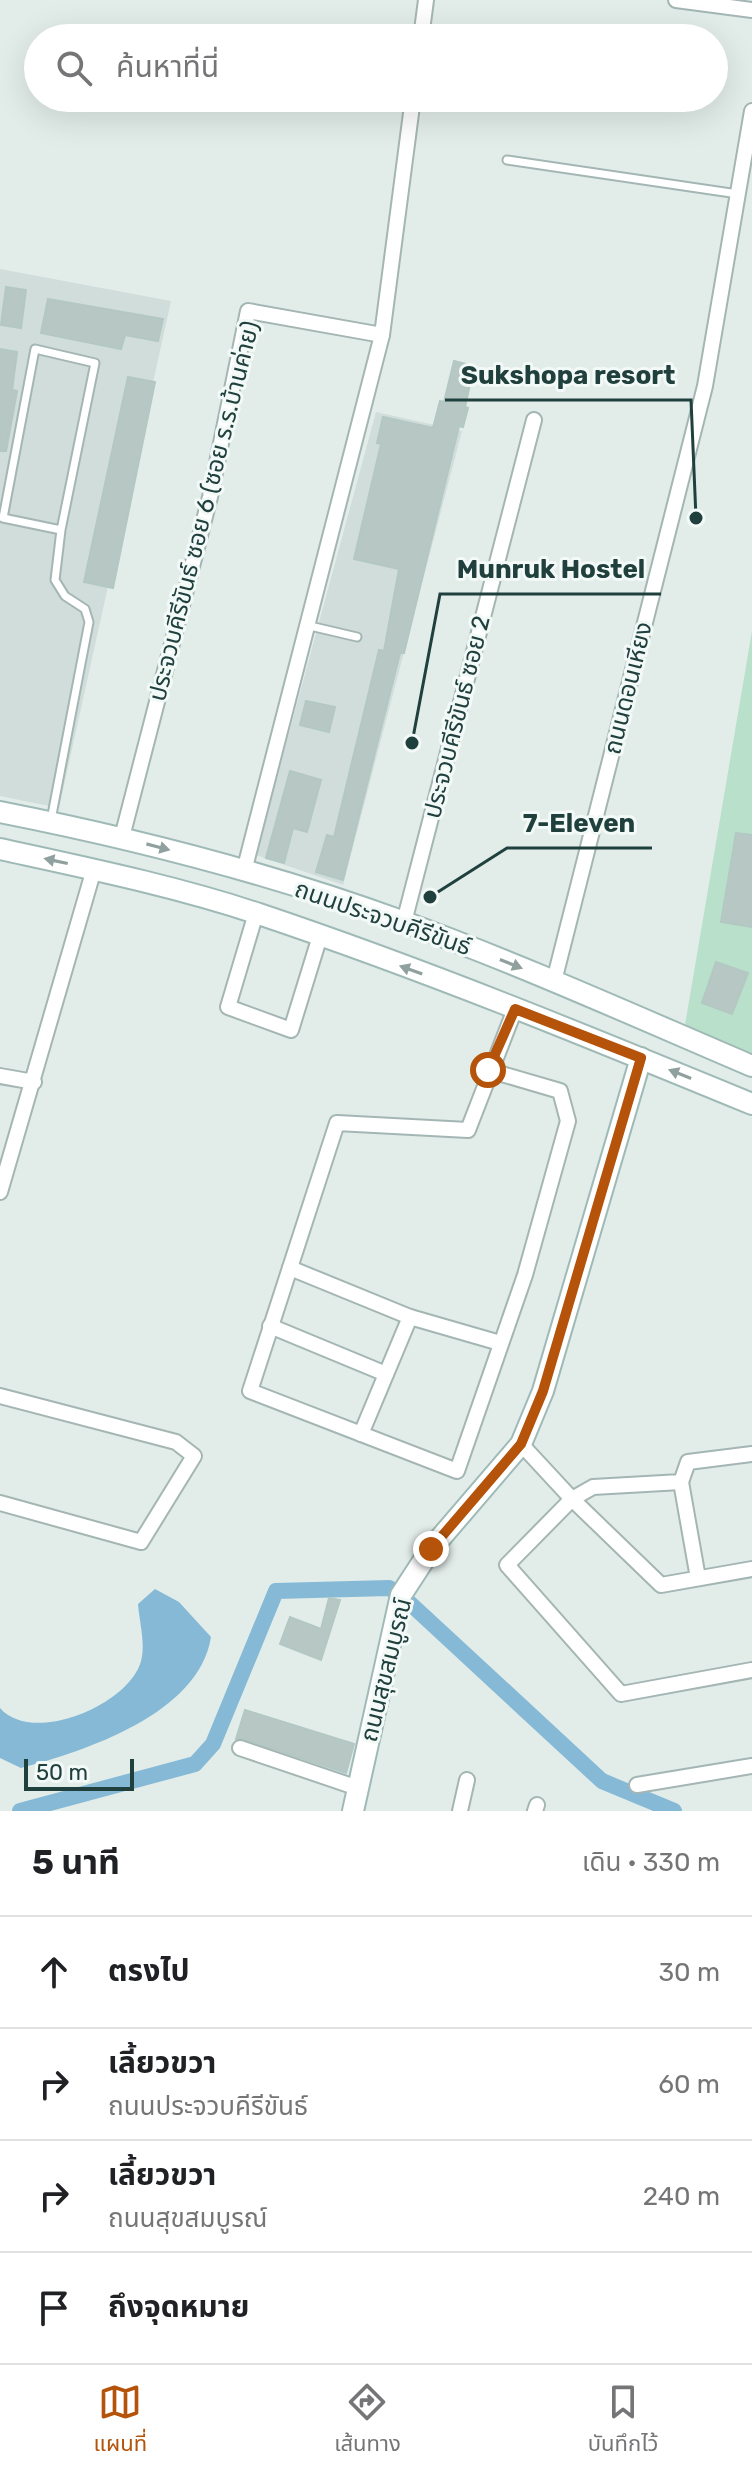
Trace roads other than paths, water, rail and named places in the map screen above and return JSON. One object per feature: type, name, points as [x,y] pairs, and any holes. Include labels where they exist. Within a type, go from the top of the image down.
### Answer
[{"type":"main road","name":"ถนนประจวบคีรีขันธ์","points":[[0,812],[122,837],[244,871],[404,922],[554,981],[752,1066]]},
{"type":"main road","name":"ถนนประจวบคีรีขันธ์","points":[[0,849],[94,869],[256,913],[515,1009],[752,1104]]},
{"type":"main road","name":"ถนนสุขสมบูรณ์","points":[[353,1811],[401,1595],[431,1549],[521,1444],[543,1391],[641,1058]]},
{"type":"street","points":[[423,24],[426,0]]},
{"type":"street","points":[[676,0],[752,10]]},
{"type":"street","name":"ถนนดอนเหียง","points":[[554,981],[705,386],[752,111]]},
{"type":"street","points":[[244,871],[310,626],[382,335],[411,112]]},
{"type":"street","name":"ประจวบคีรีขันธ์ ซอย 6 (ซอย ร.ร.บ้านค่าย)","points":[[122,837],[210,497],[248,311],[382,335]]},
{"type":"street","name":"ประจวบคีรีขันธ์ ซอย 2","points":[[404,922],[534,420]]},
{"type":"street","points":[[0,1192],[94,869]]},
{"type":"street","points":[[256,913],[228,1007],[291,1030],[320,936]]},
{"type":"street","points":[[488,1070],[560,1091],[568,1121],[525,1275],[457,1471],[250,1391],[337,1123],[468,1130],[488,1070],[515,1009]]},
{"type":"street","points":[[0,1076],[34,1082]]},
{"type":"street","points":[[290,1268],[410,1317],[500,1343]]},
{"type":"street","points":[[361,1434],[410,1317]]},
{"type":"street","points":[[270,1326],[386,1374]]},
{"type":"street","points":[[0,1396],[176,1442],[194,1456],[141,1542],[0,1503]]},
{"type":"street","points":[[521,1444],[572,1499],[661,1585],[752,1569]]},
{"type":"street","points":[[698,1578],[681,1482],[688,1462],[752,1454]]},
{"type":"street","points":[[681,1482],[593,1487],[572,1499],[507,1565],[621,1694],[752,1670]]},
{"type":"street","points":[[240,1748],[358,1788]]},
{"type":"street","points":[[637,1785],[752,1766]]},
{"type":"street","points":[[460,1811],[467,1780]]},
{"type":"lane","points":[[507,160],[738,194]]},
{"type":"lane","points":[[51,822],[89,622],[85,609],[65,596],[55,580],[61,530],[95,363],[35,349],[3,518],[61,530]]},
{"type":"lane","points":[[310,626],[357,637]]},
{"type":"water","points":[[155,1589],[179,1602],[211,1637],[202,1664],[185,1688],[136,1725],[76,1751],[21,1768],[0,1758],[0,1708],[15,1719],[34,1723],[56,1721],[100,1705],[133,1677],[142,1655],[138,1604]]},
{"type":"waterway","points":[[20,1811],[195,1764],[213,1744],[276,1591],[389,1588],[401,1595],[602,1781],[674,1811]]},
{"type":"place","name":"Sukshopa resort","points":[[696,518]]},
{"type":"place","name":"Munruk Hostel","points":[[412,743]]},
{"type":"place","name":"7-Eleven","points":[[430,897]]}]
